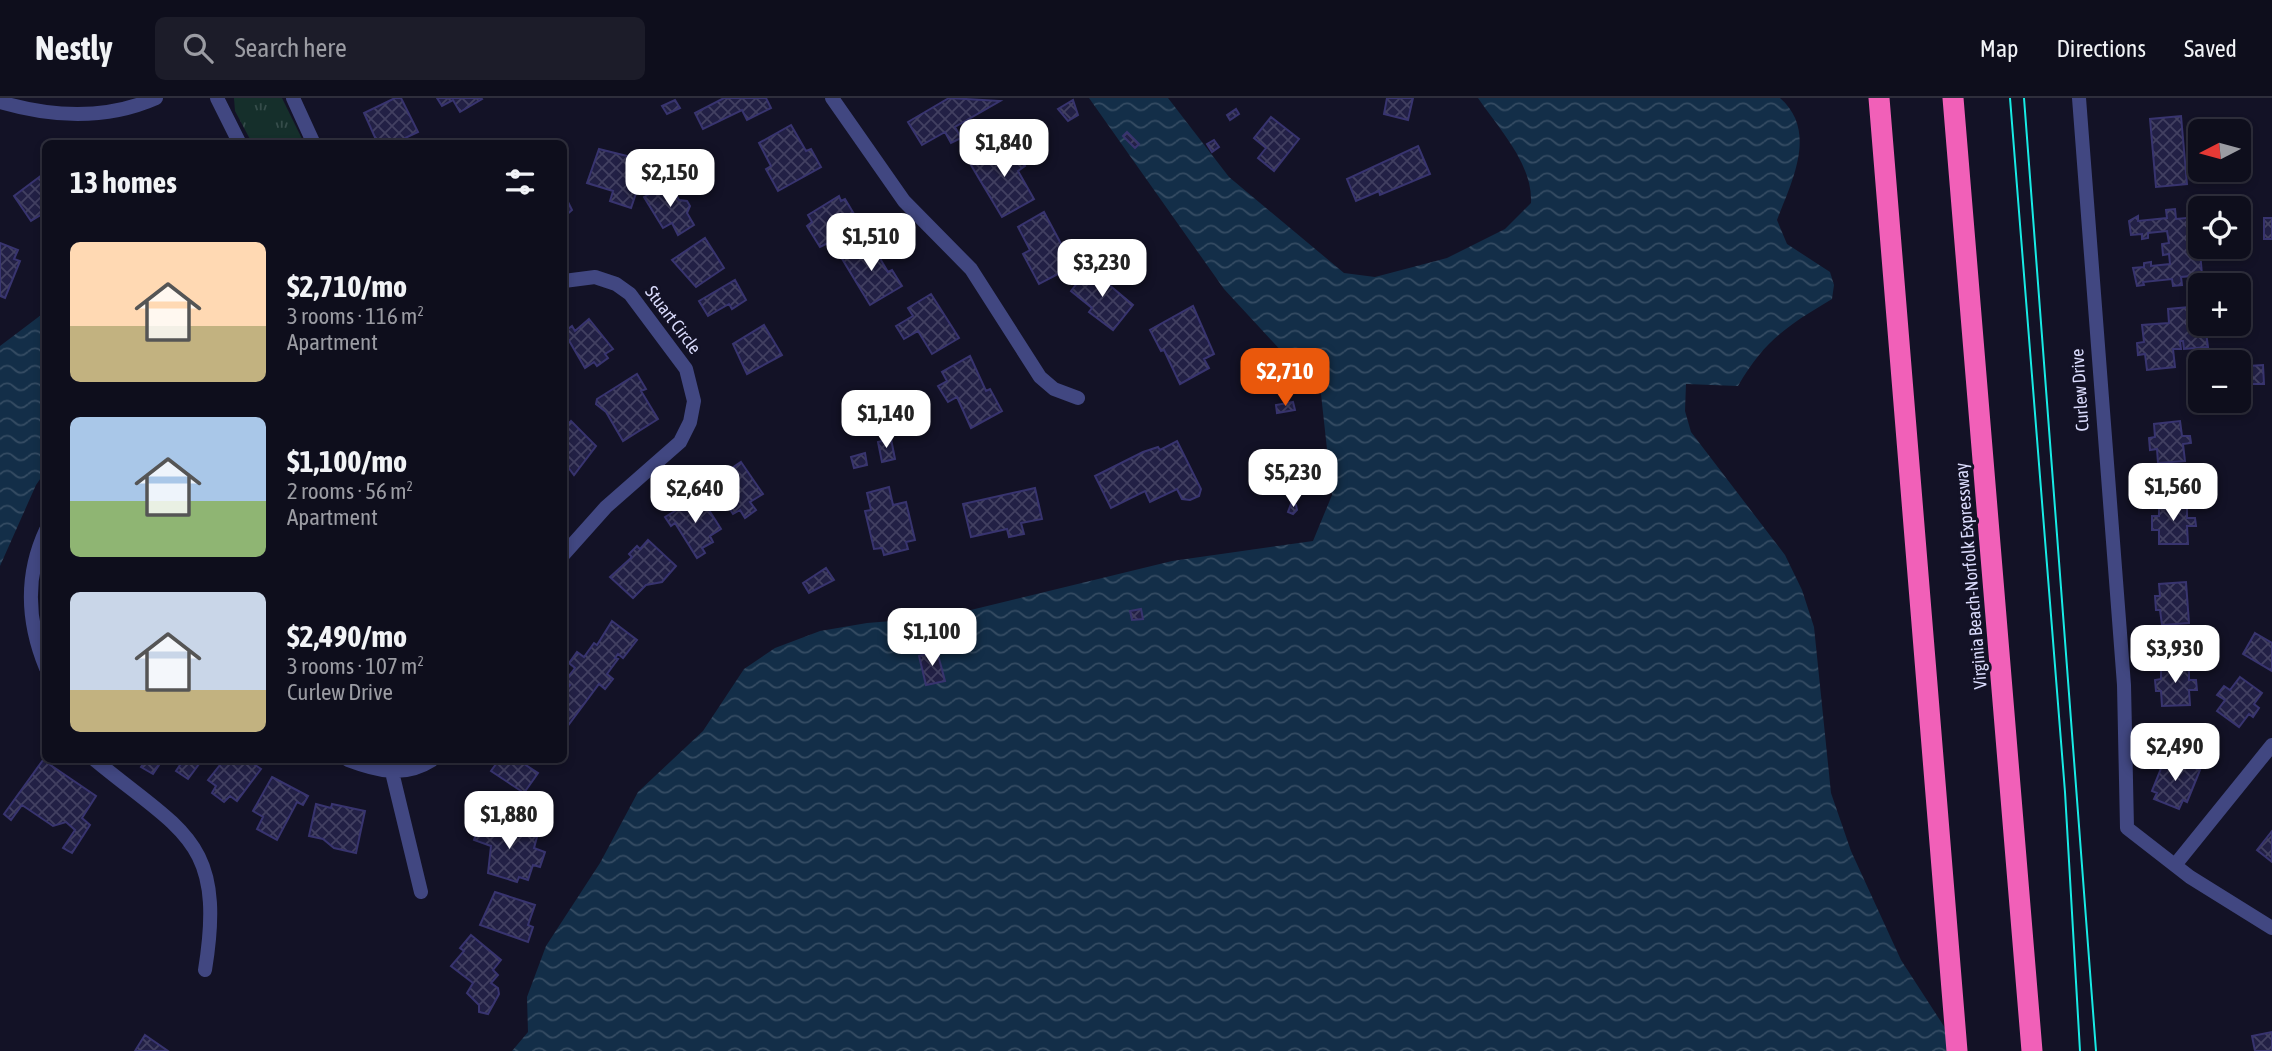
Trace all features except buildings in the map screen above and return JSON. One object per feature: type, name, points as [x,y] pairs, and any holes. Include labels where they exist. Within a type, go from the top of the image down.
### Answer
[{"type":"highway","points":[[1880,98],[1957,1051]]},
{"type":"highway","name":"Virginia Beach-Norfolk Expressway","points":[[1953,98],[2032,1051]]},
{"type":"street","points":[[0,102],[34,111],[67,114],[107,112],[156,98]]},
{"type":"street","points":[[217,98],[238,140]]},
{"type":"street","points":[[293,98],[312,140]]},
{"type":"street","name":"Curlew Drive","points":[[2079,98],[2124,685],[2127,828],[2175,865]]},
{"type":"street","points":[[839,100],[904,201],[971,269],[1040,376],[1054,389],[1078,398]]},
{"type":"street","name":"Stuart Circle","points":[[567,281],[595,277],[616,284],[630,294],[686,369],[694,401],[690,422],[680,442],[606,507],[567,551]]},
{"type":"street","points":[[42,541],[32,570],[30,598],[33,626],[42,655]]},
{"type":"street","points":[[2272,745],[2175,865],[2272,928]]},
{"type":"street","points":[[99,763],[181,827],[197,852],[206,875],[211,901],[211,935],[205,970]]},
{"type":"street","points":[[359,763],[392,772],[409,770],[425,763]]},
{"type":"street","points":[[392,772],[421,891]]},
{"type":"green space","points":[[234,98],[282,98],[303,140],[250,140],[235,111]]},
{"type":"water","points":[[1089,98],[1168,98],[1229,177],[1344,273],[1375,277],[1447,258],[1505,229],[1531,203],[1527,174],[1521,161],[1478,98],[1780,98],[1791,111],[1798,126],[1800,141],[1795,173],[1777,220],[1787,244],[1830,272],[1834,285],[1832,299],[1778,335],[1758,357],[1738,386],[1686,384],[1685,411],[1691,432],[1785,555],[1802,590],[1814,627],[1831,793],[1851,851],[1901,960],[1960,1051],[512,1051],[528,1032],[527,997],[546,946],[600,863],[638,792],[703,731],[744,669],[775,648],[820,631],[867,623],[942,617],[1172,561],[1313,541],[1332,495],[1321,394],[1224,289]]},
{"type":"water","points":[[42,314],[42,476],[0,566],[0,346]]},
{"type":"tram line","points":[[2010,98],[2065,792],[2080,1051]]},
{"type":"tram line","points":[[2024,98],[2096,1051]]}]
